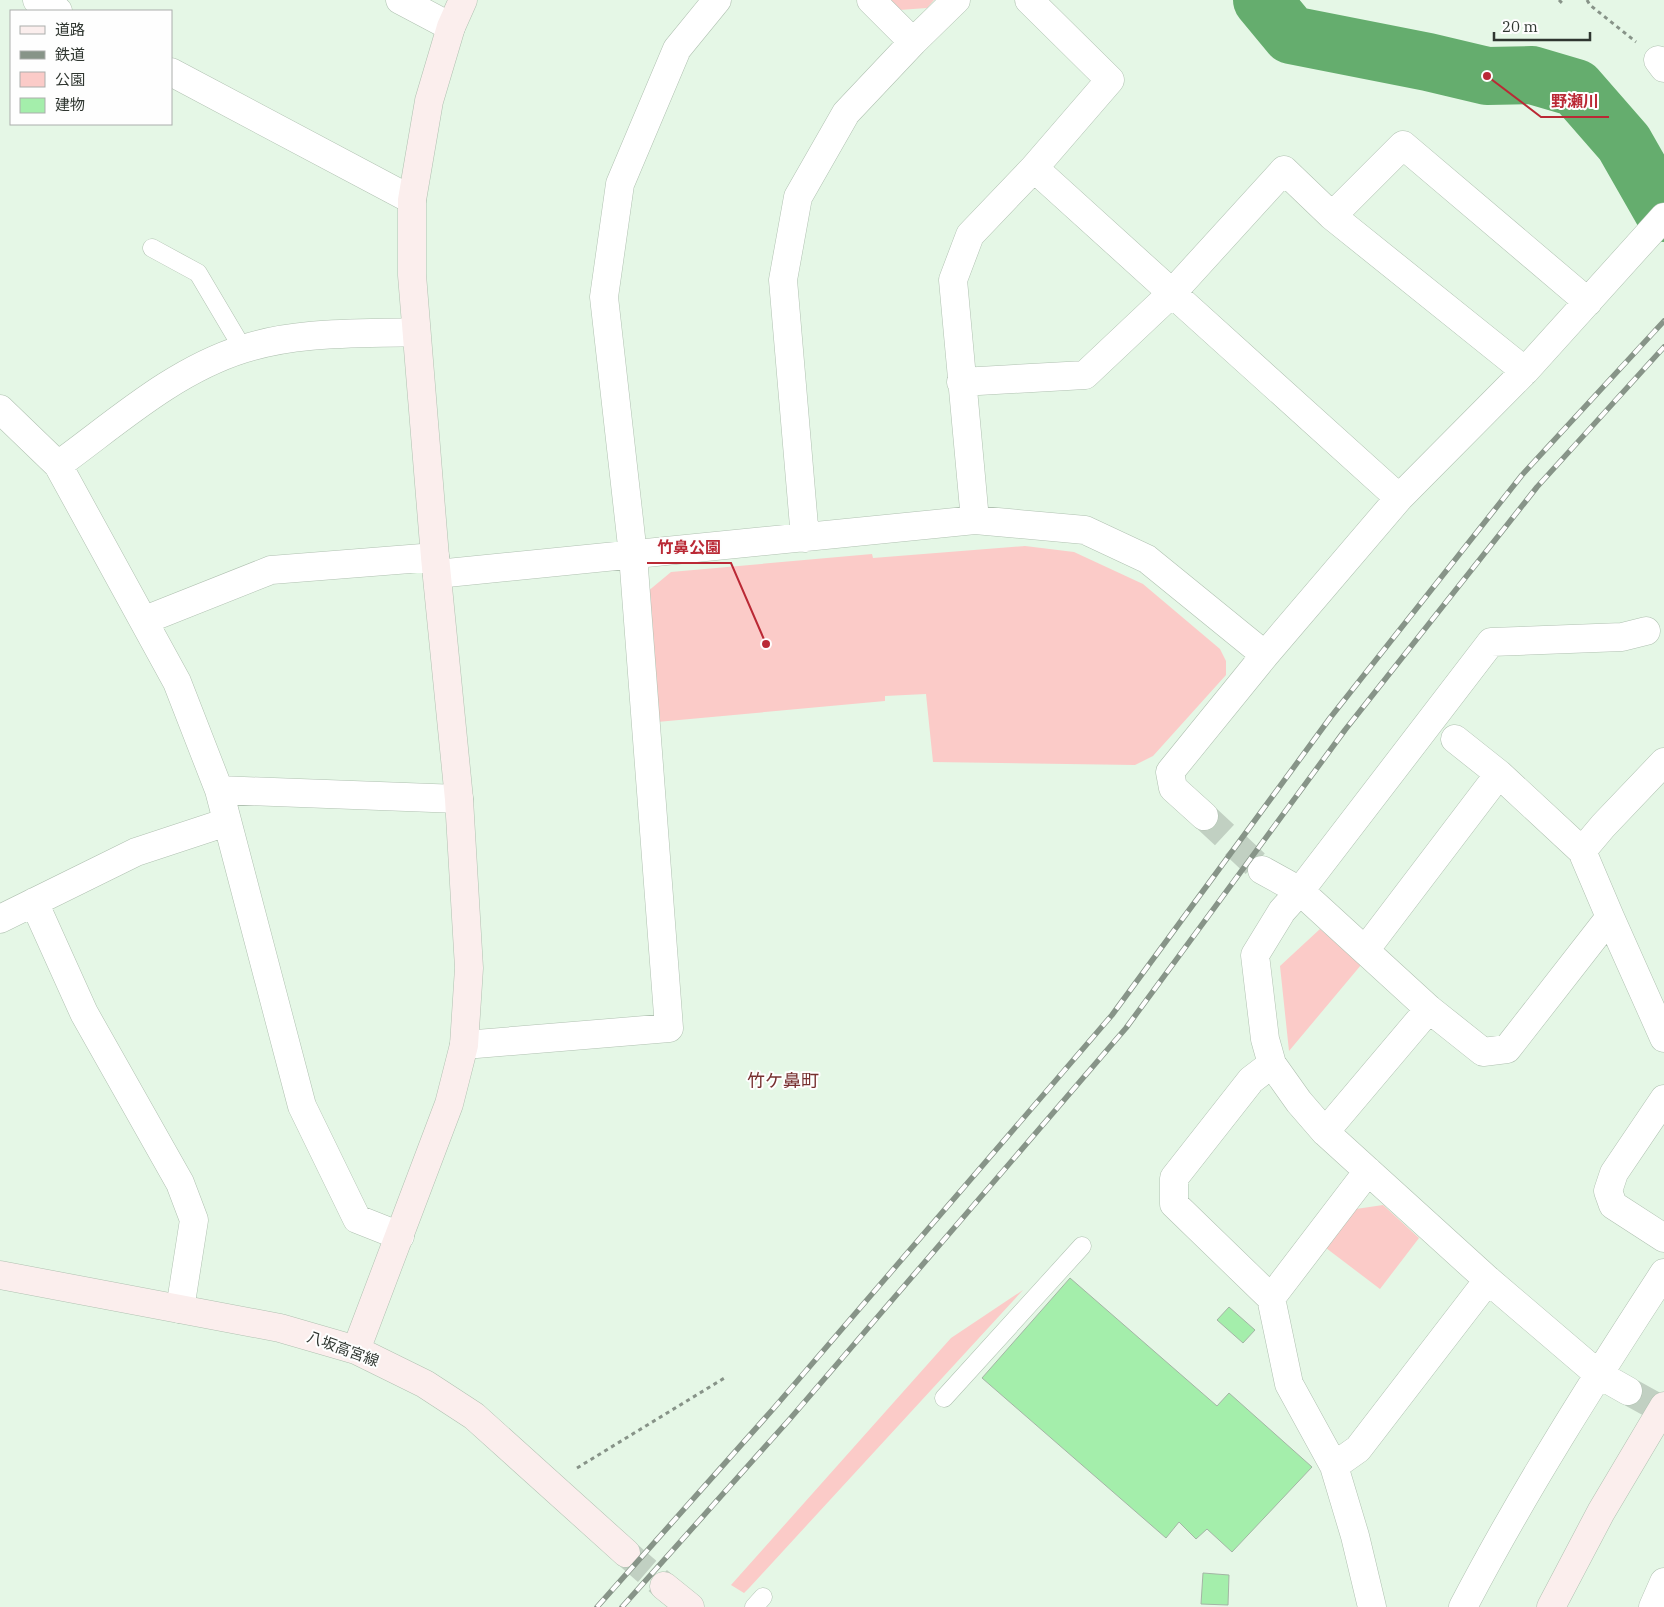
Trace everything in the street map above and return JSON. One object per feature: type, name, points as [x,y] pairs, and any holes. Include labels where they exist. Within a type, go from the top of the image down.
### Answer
[{"type":"street","points":[[37,0],[56,10]]},
{"type":"street","points":[[400,0],[451,26]]},
{"type":"street","points":[[356,1350],[449,1104],[464,1045],[469,968],[459,799],[436,566],[412,274],[412,200],[430,101],[451,26],[463,0]]},
{"type":"street","points":[[464,1045],[669,1028],[633,555],[604,298],[620,184],[677,49],[717,0]]},
{"type":"street","points":[[871,0],[914,42]]},
{"type":"street","points":[[805,538],[783,280],[798,197],[846,114],[956,0]]},
{"type":"street","points":[[975,520],[953,280],[970,235],[1034,168],[1110,80],[1029,0]]},
{"type":"street","points":[[172,73],[412,200]]},
{"type":"street","points":[[1332,216],[1403,145],[1588,302]]},
{"type":"street","points":[[1034,168],[1399,498]]},
{"type":"street","points":[[961,382],[1086,375],[1172,293],[1284,170],[1332,216],[1525,370]]},
{"type":"street","points":[[1204,816],[1173,788],[1170,772],[1265,655],[1399,498],[1525,370],[1656,225]]},
{"type":"street","points":[[58,465],[179,377],[243,349],[305,336],[416,332]]},
{"type":"street","points":[[0,409],[58,465],[145,620],[177,682],[218,790],[302,1106],[357,1219],[400,1236]]},
{"type":"street","points":[[145,620],[272,570],[436,566],[633,555],[975,520],[1085,530],[1147,559],[1265,655]]},
{"type":"street","points":[[1628,1391],[1598,1374],[1488,1280],[1325,1132],[1299,1102],[1272,1064],[1265,1039],[1255,955],[1282,912],[1491,642],[1622,637],[1646,631]]},
{"type":"street","points":[[1455,739],[1499,774],[1582,851],[1664,1038]]},
{"type":"street","points":[[1582,851],[1664,762]]},
{"type":"street","points":[[1366,949],[1499,774]]},
{"type":"street","points":[[218,790],[459,799]]},
{"type":"street","points":[[0,919],[136,852],[227,822]]},
{"type":"street","points":[[1262,870],[1300,891],[1429,1008],[1483,1052],[1507,1048],[1610,917]]},
{"type":"street","points":[[34,902],[84,1013],[180,1183],[194,1220],[180,1309]]},
{"type":"street","points":[[1325,1132],[1429,1008]]},
{"type":"street","points":[[1272,1064],[1251,1080],[1174,1178],[1174,1204],[1271,1298],[1289,1384],[1334,1466],[1356,1536],[1372,1607]]},
{"type":"street","points":[[1664,1099],[1614,1173],[1608,1191],[1613,1205],[1664,1238]]},
{"type":"street","points":[[1271,1298],[1368,1171]]},
{"type":"street","points":[[1464,1607],[1483,1569],[1598,1374],[1664,1273]]},
{"type":"street","name":"八坂高宮線","points":[[0,1275],[280,1328],[356,1350],[425,1384],[474,1416],[626,1553]]},
{"type":"street","points":[[1334,1466],[1358,1449],[1488,1280]]},
{"type":"street","points":[[1551,1607],[1600,1512],[1664,1406]]},
{"type":"street","points":[[1653,1607],[1664,1582]]},
{"type":"street","points":[[664,1586],[690,1607]]},
{"type":"lane","points":[[152,248],[198,273],[243,349]]},
{"type":"lane","points":[[944,1398],[1082,1246]]},
{"type":"path","points":[[1558,0],[1564,5]]},
{"type":"path","points":[[1587,0],[1590,5],[1661,64]]},
{"type":"path","points":[[551,1485],[726,1377]]},
{"type":"green space","points":[[889,0],[934,0],[927,8],[899,10]]},
{"type":"green space","points":[[1025,546],[1074,552],[1143,584],[1220,649],[1226,661],[1226,675],[1153,756],[1135,765],[933,762],[926,694],[885,696],[885,701],[657,722],[647,592],[671,572],[872,554],[873,558]]},
{"type":"green space","points":[[1320,929],[1361,965],[1289,1051],[1280,966]]},
{"type":"green space","points":[[1383,1205],[1419,1238],[1380,1289],[1326,1248],[1356,1209]]},
{"type":"green space","points":[[1023,1290],[750,1587],[744,1593],[731,1585],[951,1338]]},
{"type":"building","points":[[1070,1278],[1217,1406],[1229,1393],[1312,1467],[1232,1552],[1207,1529],[1196,1539],[1179,1522],[1166,1538],[982,1378]]},
{"type":"building","points":[[1229,1307],[1255,1330],[1243,1343],[1217,1320]]},
{"type":"building","points":[[1203,1573],[1229,1575],[1228,1605],[1201,1604]]},
{"type":"waterway","points":[[1262,0],[1291,35],[1428,62],[1487,76],[1532,75],[1576,88],[1624,143],[1664,213]]},
{"type":"tunnel","points":[[1204,816],[1262,870]]},
{"type":"tunnel","points":[[1628,1391],[1664,1411]]},
{"type":"tunnel","points":[[626,1553],[664,1586]]},
{"type":"railway","points":[[597,1607],[774,1408],[1112,1015],[1330,718],[1522,475],[1664,321]]},
{"type":"railway","points":[[622,1607],[789,1420],[1126,1028],[1345,730],[1537,487],[1664,347]]},
{"type":"place","name":"野瀬川","points":[[1487,76]]},
{"type":"place","name":"竹鼻公園","points":[[766,644]]},
{"type":"district","name":"竹ケ鼻町","points":[[783,1081]]}]
